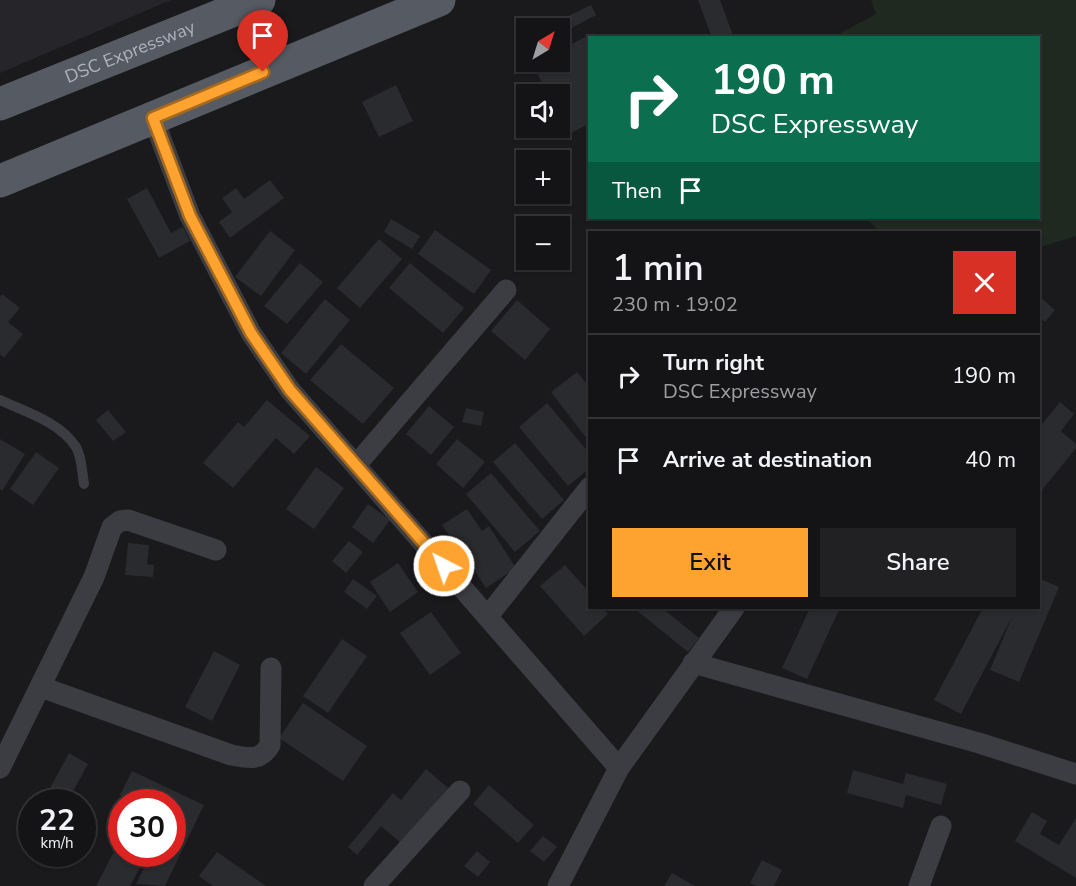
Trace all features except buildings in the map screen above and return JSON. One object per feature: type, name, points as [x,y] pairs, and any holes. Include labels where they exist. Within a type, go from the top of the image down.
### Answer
[{"type":"main road","name":"DSC Expressway","points":[[0,104],[259,0]]},
{"type":"main road","points":[[0,181],[439,0]]},
{"type":"street","points":[[153,118],[190,216],[251,333],[290,390],[619,768]]},
{"type":"street","points":[[356,465],[506,290]]},
{"type":"street","points":[[488,616],[588,490]]},
{"type":"street","points":[[0,768],[94,577],[112,527],[120,521],[128,520],[216,550]]},
{"type":"street","points":[[558,886],[619,768],[733,609]]},
{"type":"street","points":[[693,663],[979,743],[1076,774]]},
{"type":"street","points":[[41,687],[231,755],[252,759],[266,753],[270,745],[271,668]]},
{"type":"street","points":[[374,886],[460,791]]},
{"type":"street","points":[[919,886],[941,826]]},
{"type":"lane","points":[[0,400],[42,419],[64,433],[77,449],[84,484]]},
{"type":"shaded area","points":[[0,0],[171,0],[0,73]]},
{"type":"green space","points":[[871,0],[1076,0],[1076,236],[1040,247],[1040,231],[879,231],[867,219],[1040,219],[1040,36],[835,36],[876,14]]},
{"type":"route","points":[[263,72],[153,118],[190,216],[251,333],[290,390],[444,566]]}]
